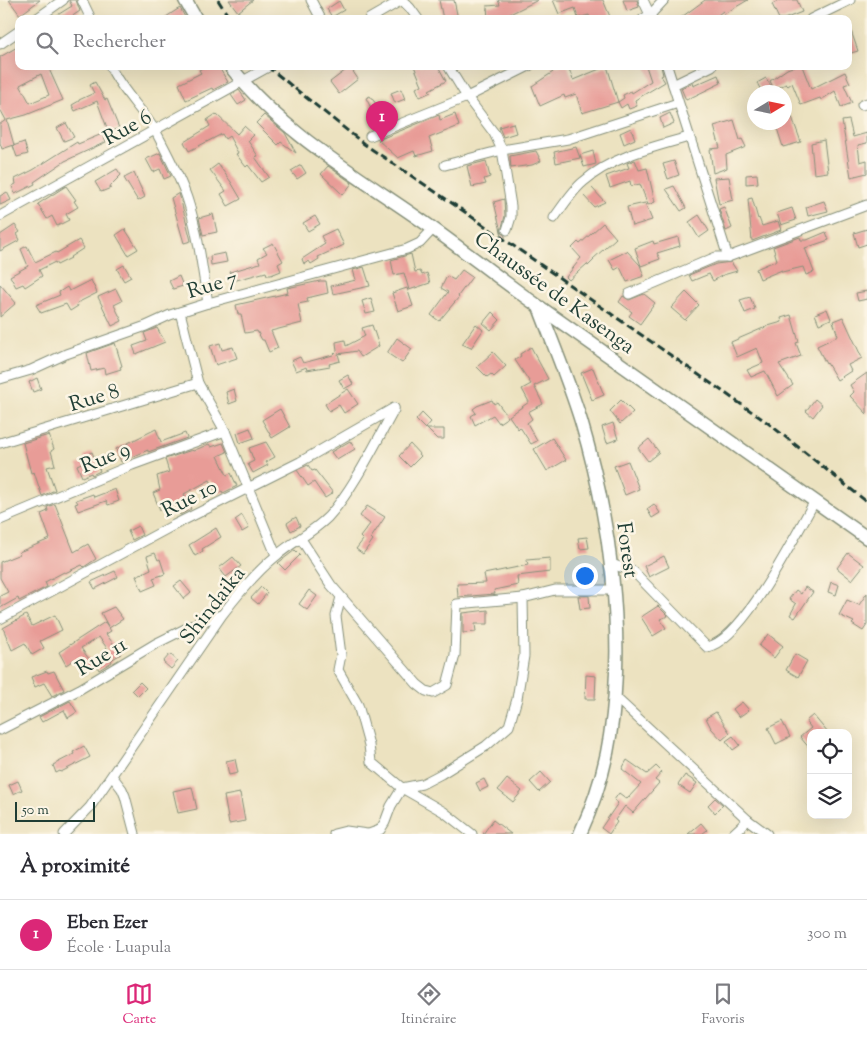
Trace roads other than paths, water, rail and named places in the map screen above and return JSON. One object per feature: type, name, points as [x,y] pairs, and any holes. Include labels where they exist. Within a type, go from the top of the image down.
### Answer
[{"type":"main road","points":[[185,0],[194,15]]},
{"type":"main road","name":"Chaussée de Kasenga","points":[[233,70],[242,82],[288,126],[360,179],[434,229],[539,307],[867,538]]},
{"type":"main road","name":"Forest","points":[[539,307],[581,420],[593,469],[611,564],[616,625],[614,696],[610,736],[592,806],[580,834]]},
{"type":"street","points":[[42,15],[63,0]]},
{"type":"street","points":[[82,0],[89,15]]},
{"type":"street","points":[[311,0],[319,15]]},
{"type":"street","points":[[376,15],[402,0],[415,15]]},
{"type":"street","points":[[643,0],[647,15]]},
{"type":"street","points":[[650,15],[664,0]]},
{"type":"street","points":[[819,15],[850,0]]},
{"type":"street","points":[[0,44],[15,35]]},
{"type":"street","points":[[113,70],[155,131],[179,178],[187,198],[197,239],[208,303]]},
{"type":"street","name":"Rue 6","points":[[0,216],[263,70]]},
{"type":"street","points":[[450,70],[467,97],[494,133],[502,150],[511,206],[511,217],[507,230]]},
{"type":"street","points":[[370,136],[467,97],[521,70]]},
{"type":"street","points":[[668,70],[728,257]]},
{"type":"street","points":[[673,85],[704,70]]},
{"type":"street","points":[[445,166],[502,150],[568,139],[678,103]]},
{"type":"street","points":[[554,218],[582,182],[601,169],[626,157],[689,137]]},
{"type":"street","points":[[629,294],[716,258],[728,257],[867,205]]},
{"type":"street","name":"Rue 7","points":[[0,379],[31,370],[66,354],[208,303],[406,250],[420,243],[434,229]]},
{"type":"street","points":[[180,312],[198,383],[225,431],[276,555]]},
{"type":"street","name":"Rue 8","points":[[0,443],[198,383]]},
{"type":"street","name":"Rue 10","points":[[0,619],[174,525],[308,457],[394,408]]},
{"type":"street","name":"Shindaika","points":[[64,834],[84,815],[222,615],[241,591],[276,555],[320,524],[334,510],[351,485],[394,408]]},
{"type":"street","name":"Rue 9","points":[[0,520],[132,464],[225,431]]},
{"type":"street","points":[[611,564],[633,571],[703,643],[707,646],[713,646],[748,614],[815,501]]},
{"type":"street","points":[[300,539],[341,597],[417,684],[426,691],[433,693],[447,685],[455,655],[456,604],[524,598],[555,590],[613,590]]},
{"type":"street","points":[[341,597],[336,616],[341,654],[338,670],[358,704],[372,762],[402,788],[444,812],[472,834]]},
{"type":"street","points":[[334,834],[346,831],[368,834],[380,830],[402,788],[422,784],[442,774],[486,746],[509,726],[518,699],[524,656],[524,598]]},
{"type":"street","name":"Rue 11","points":[[0,730],[80,689],[155,644],[195,624],[222,615]]},
{"type":"street","points":[[614,696],[748,820],[767,834]]},
{"type":"street","points":[[112,776],[125,796],[135,834]]},
{"type":"street","points":[[733,834],[748,820]]},
{"type":"railway","points":[[218,0],[227,15]]},
{"type":"railway","points":[[272,70],[364,144],[768,423],[867,502]]},
{"type":"place","name":"Eben Ezer","points":[[382,142]]}]
